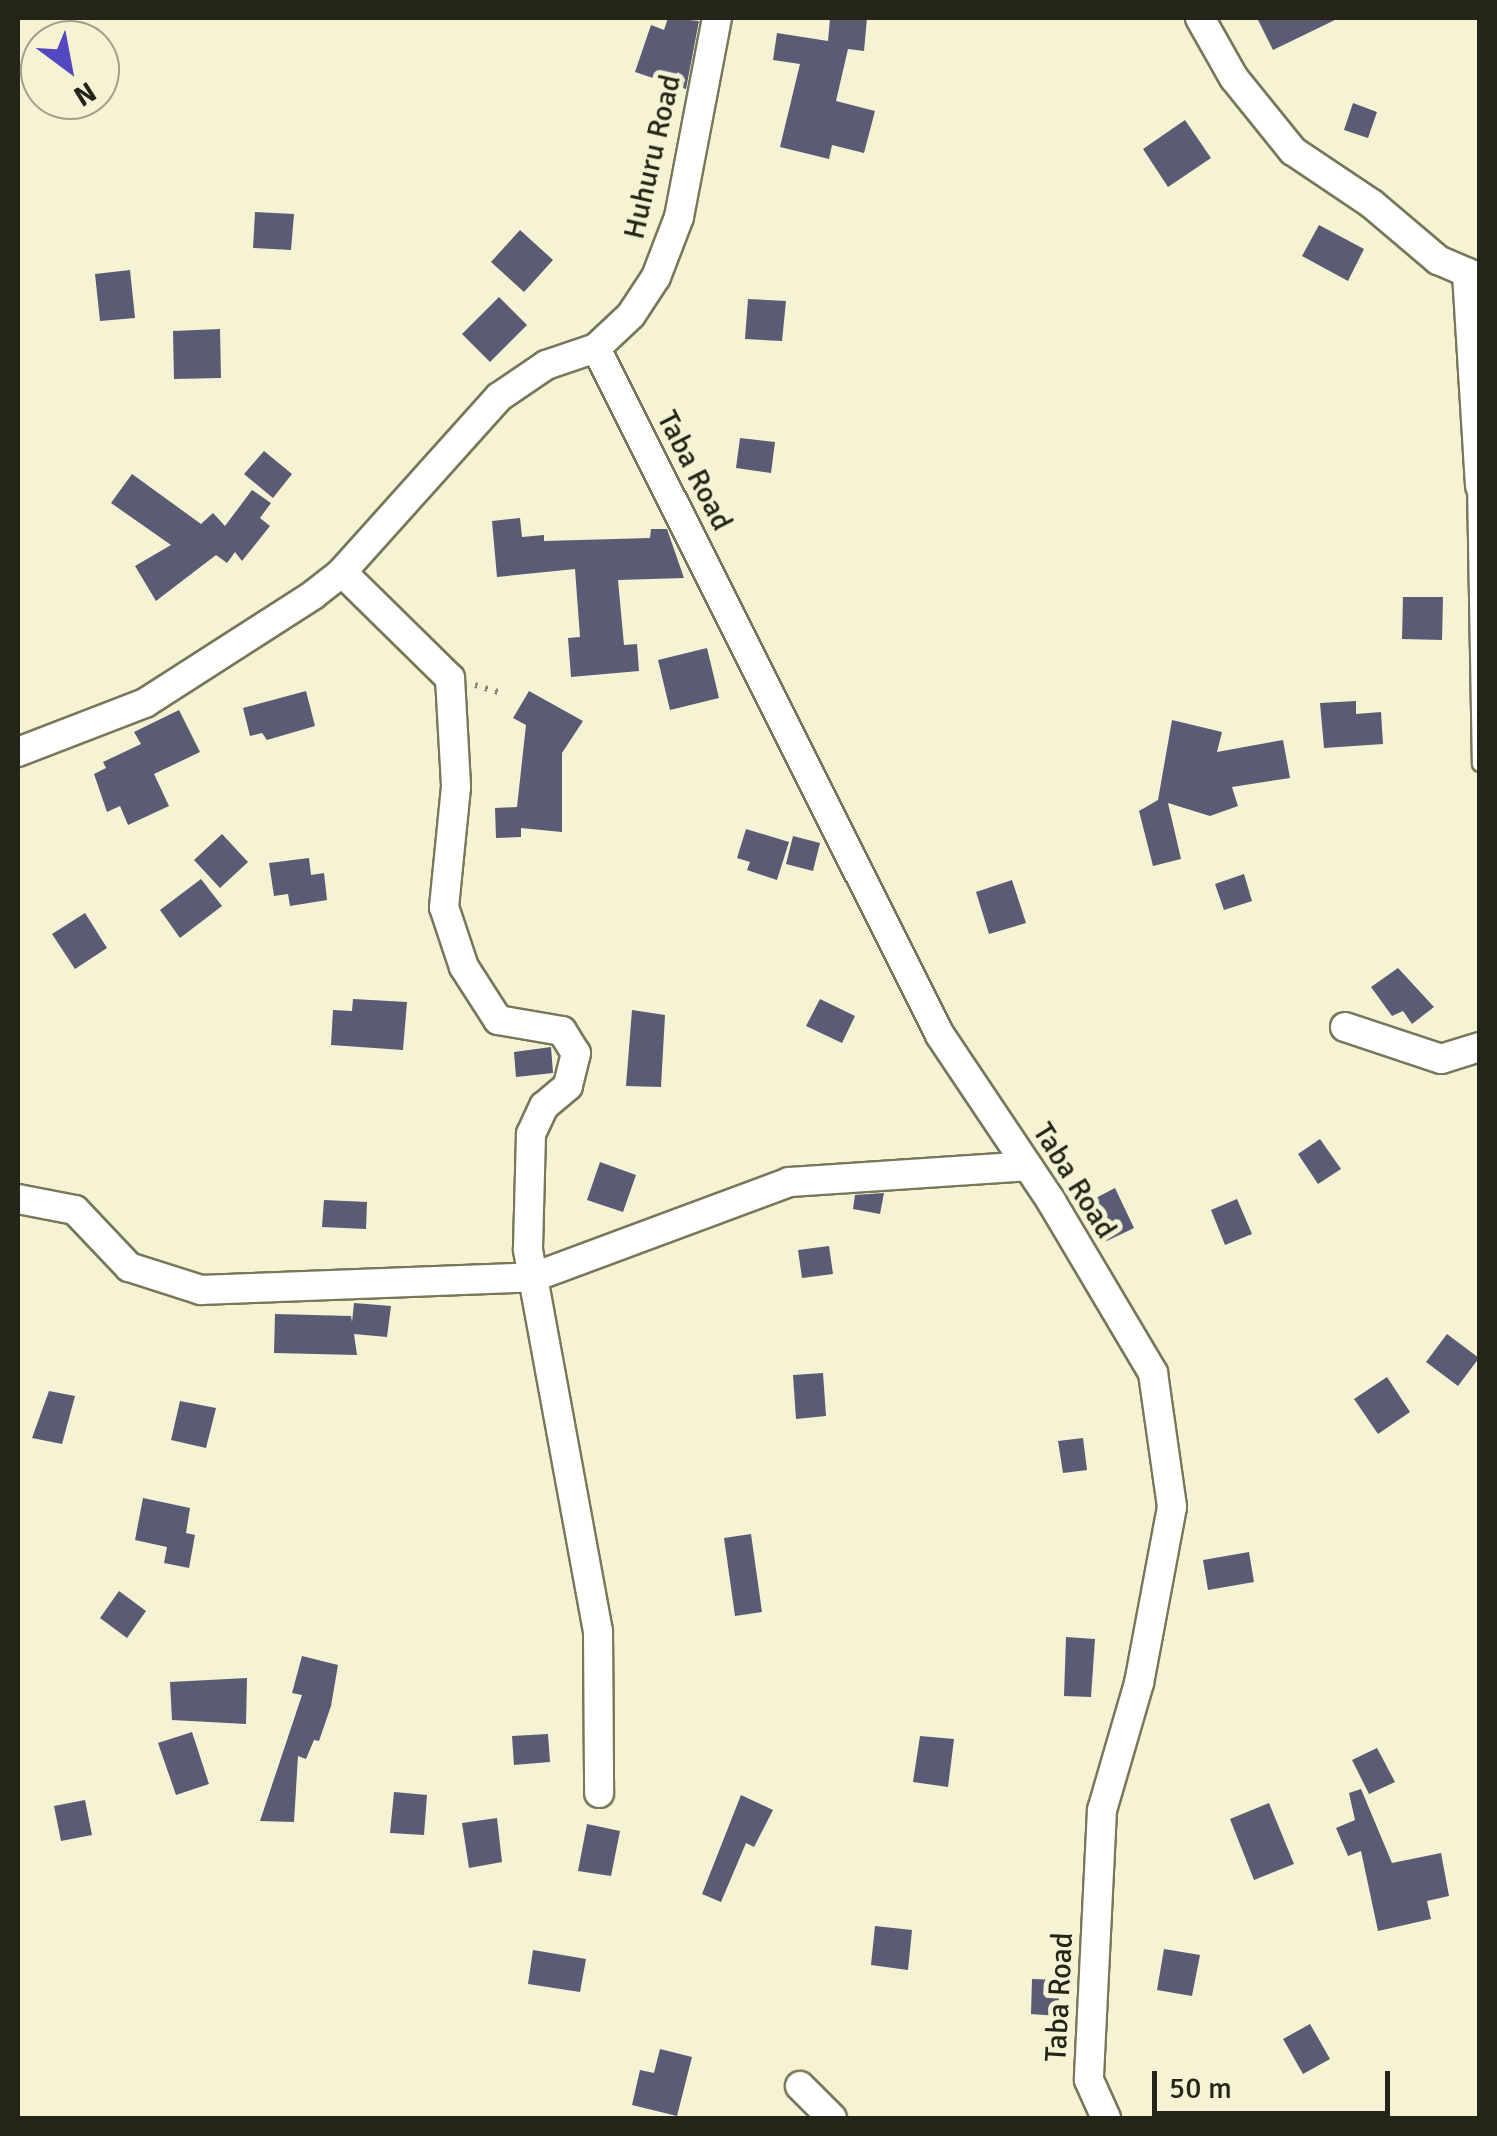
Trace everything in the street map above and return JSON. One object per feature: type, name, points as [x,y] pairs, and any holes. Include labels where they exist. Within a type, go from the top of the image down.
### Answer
[{"type":"street","name":"Huhuru Road","points":[[596,348],[631,315],[656,276],[678,216],[716,18]]},
{"type":"street","points":[[1200,18],[1234,78],[1293,151],[1438,260],[1473,276],[1477,484]]},
{"type":"street","points":[[18,752],[145,703],[342,572],[499,397],[546,365],[596,348]]},
{"type":"street","name":"Taba Road","points":[[596,348],[940,1035],[1027,1166],[1153,1373],[1172,1506],[1138,1683],[1102,1810],[1089,2080],[1106,2118]]},
{"type":"street","points":[[342,572],[450,678],[456,787],[444,907],[464,967],[498,1020],[562,1031],[576,1053],[568,1086],[544,1106],[530,1134],[528,1250],[598,1631],[599,1792]]},
{"type":"street","points":[[1345,1027],[1441,1059],[1480,1047]]},
{"type":"street","points":[[18,1198],[75,1210],[130,1268],[201,1290],[534,1277],[789,1182],[1027,1166]]},
{"type":"street","points":[[800,2086],[832,2118]]},
{"type":"lane","points":[[1477,484],[1480,764]]},
{"type":"building","points":[[668,18],[699,21],[686,89],[635,72],[651,25],[664,30]]},
{"type":"building","points":[[830,18],[867,18],[864,51],[848,49],[836,101],[875,111],[864,153],[832,145],[829,159],[780,147],[800,64],[773,60],[777,33],[828,41]]},
{"type":"building","points":[[1257,18],[1339,18],[1273,50]]},
{"type":"building","points":[[1353,103],[1377,112],[1368,138],[1344,130]]},
{"type":"building","points":[[1185,120],[1211,158],[1168,187],[1143,149]]},
{"type":"building","points":[[255,212],[294,214],[291,250],[253,248]]},
{"type":"building","points":[[1319,225],[1364,249],[1348,281],[1302,256]]},
{"type":"building","points":[[520,230],[553,260],[524,292],[491,262]]},
{"type":"building","points":[[130,270],[135,318],[100,321],[95,274]]},
{"type":"building","points":[[499,297],[527,325],[490,362],[462,334]]},
{"type":"building","points":[[748,299],[786,301],[782,341],[745,339]]},
{"type":"building","points":[[220,329],[221,378],[174,379],[173,331]]},
{"type":"building","points":[[740,438],[775,442],[771,473],[736,468]]},
{"type":"building","points":[[264,451],[292,474],[273,498],[244,474]]},
{"type":"building","points":[[132,474],[201,524],[213,513],[225,526],[252,490],[271,503],[260,518],[270,526],[242,561],[235,552],[227,563],[216,555],[156,601],[135,566],[171,545],[111,503]]},
{"type":"building","points":[[520,518],[522,537],[544,535],[544,541],[650,538],[651,529],[667,529],[684,578],[618,580],[624,645],[637,644],[639,671],[571,677],[568,638],[580,637],[575,569],[497,577],[492,521]]},
{"type":"building","points":[[1403,597],[1443,597],[1442,640],[1402,639]]},
{"type":"building","points":[[707,648],[719,698],[670,710],[658,660]]},
{"type":"building","points":[[306,691],[315,726],[267,740],[262,733],[250,736],[243,708]]},
{"type":"building","points":[[529,691],[583,721],[562,753],[562,832],[521,828],[521,837],[496,838],[495,808],[517,807],[526,725],[513,718]]},
{"type":"building","points":[[1356,701],[1356,714],[1381,712],[1383,744],[1324,748],[1320,703]]},
{"type":"building","points":[[179,710],[200,752],[154,774],[169,806],[128,825],[120,806],[107,812],[94,774],[106,768],[103,762],[141,744],[134,732]]},
{"type":"building","points":[[1172,720],[1222,732],[1217,752],[1283,740],[1290,778],[1232,787],[1238,806],[1210,816],[1168,803],[1181,859],[1153,866],[1139,811],[1158,800]]},
{"type":"building","points":[[746,829],[789,842],[777,880],[747,870],[750,862],[737,858]]},
{"type":"building","points":[[222,834],[248,862],[220,888],[194,860]]},
{"type":"building","points":[[793,836],[820,843],[813,871],[786,864]]},
{"type":"building","points":[[309,858],[311,875],[324,873],[327,900],[290,906],[288,894],[274,896],[269,863]]},
{"type":"building","points":[[1244,874],[1252,901],[1224,910],[1215,884]]},
{"type":"building","points":[[201,879],[222,906],[180,938],[160,910]]},
{"type":"building","points":[[1012,880],[1026,923],[989,934],[976,892]]},
{"type":"building","points":[[85,913],[107,948],[75,969],[52,934]]},
{"type":"building","points":[[1398,968],[1434,1007],[1412,1024],[1403,1011],[1392,1016],[1371,987]]},
{"type":"building","points":[[353,999],[407,1002],[403,1050],[331,1045],[333,1010],[352,1011]]},
{"type":"building","points":[[820,999],[855,1016],[842,1043],[806,1026]]},
{"type":"building","points":[[632,1010],[665,1015],[661,1087],[626,1086]]},
{"type":"building","points":[[551,1047],[553,1073],[516,1077],[514,1052]]},
{"type":"building","points":[[1320,1139],[1341,1169],[1318,1184],[1298,1154]]},
{"type":"building","points":[[600,1162],[636,1175],[623,1212],[587,1200]]},
{"type":"building","points":[[1115,1188],[1134,1228],[1105,1242],[1086,1203]]},
{"type":"building","points":[[884,1193],[880,1214],[853,1209],[855,1195]]},
{"type":"building","points":[[1237,1199],[1252,1234],[1225,1245],[1211,1210]]},
{"type":"building","points":[[324,1200],[367,1202],[366,1229],[322,1227]]},
{"type":"building","points":[[829,1246],[833,1274],[802,1278],[798,1250]]},
{"type":"building","points":[[354,1303],[391,1306],[387,1337],[354,1334],[357,1355],[274,1353],[275,1314],[351,1316],[352,1322]]},
{"type":"building","points":[[1447,1334],[1479,1358],[1458,1386],[1426,1362]]},
{"type":"building","points":[[823,1373],[826,1416],[796,1419],[793,1375]]},
{"type":"building","points":[[1387,1377],[1410,1412],[1378,1434],[1354,1399]]},
{"type":"building","points":[[49,1391],[75,1396],[62,1444],[32,1438]]},
{"type":"building","points":[[180,1401],[216,1408],[206,1448],[171,1440]]},
{"type":"building","points":[[1083,1438],[1087,1470],[1063,1473],[1058,1441]]},
{"type":"building","points":[[143,1498],[190,1508],[186,1533],[195,1535],[189,1568],[164,1563],[167,1547],[135,1540]]},
{"type":"building","points":[[751,1534],[762,1612],[735,1616],[724,1538]]},
{"type":"building","points":[[1249,1552],[1254,1582],[1208,1590],[1203,1560]]},
{"type":"building","points":[[119,1591],[146,1611],[127,1638],[100,1618]]},
{"type":"building","points":[[1066,1637],[1095,1639],[1091,1697],[1064,1696]]},
{"type":"building","points":[[302,1656],[338,1665],[331,1706],[319,1741],[314,1740],[306,1759],[298,1756],[294,1822],[260,1821],[302,1695],[292,1693]]},
{"type":"building","points":[[247,1678],[246,1724],[172,1720],[170,1682]]},
{"type":"building","points":[[192,1732],[209,1784],[176,1795],[158,1743]]},
{"type":"building","points":[[548,1734],[550,1762],[514,1765],[512,1736]]},
{"type":"building","points":[[920,1736],[954,1739],[948,1787],[913,1782]]},
{"type":"building","points":[[1377,1748],[1395,1782],[1369,1794],[1352,1760]]},
{"type":"building","points":[[1361,1789],[1392,1863],[1441,1853],[1449,1896],[1427,1901],[1431,1919],[1378,1931],[1361,1851],[1348,1856],[1336,1828],[1355,1820],[1349,1793]]},
{"type":"building","points":[[394,1792],[427,1795],[424,1835],[390,1833]]},
{"type":"building","points":[[741,1795],[773,1810],[754,1847],[746,1843],[721,1902],[702,1894]]},
{"type":"building","points":[[85,1800],[92,1835],[61,1841],[54,1806]]},
{"type":"building","points":[[1269,1803],[1294,1864],[1254,1880],[1230,1819]]},
{"type":"building","points":[[497,1818],[502,1862],[469,1868],[462,1823]]},
{"type":"building","points":[[587,1824],[620,1831],[611,1876],[578,1871]]},
{"type":"building","points":[[875,1926],[912,1930],[908,1970],[871,1965]]},
{"type":"building","points":[[1164,1949],[1200,1955],[1192,1996],[1157,1990]]},
{"type":"building","points":[[533,1950],[586,1959],[580,1992],[528,1984]]},
{"type":"building","points":[[1032,1979],[1060,1980],[1058,2016],[1031,2014]]},
{"type":"building","points":[[1310,2024],[1330,2059],[1303,2074],[1283,2039]]},
{"type":"building","points":[[660,2049],[692,2057],[677,2116],[632,2105],[640,2070],[654,2073]]}]
